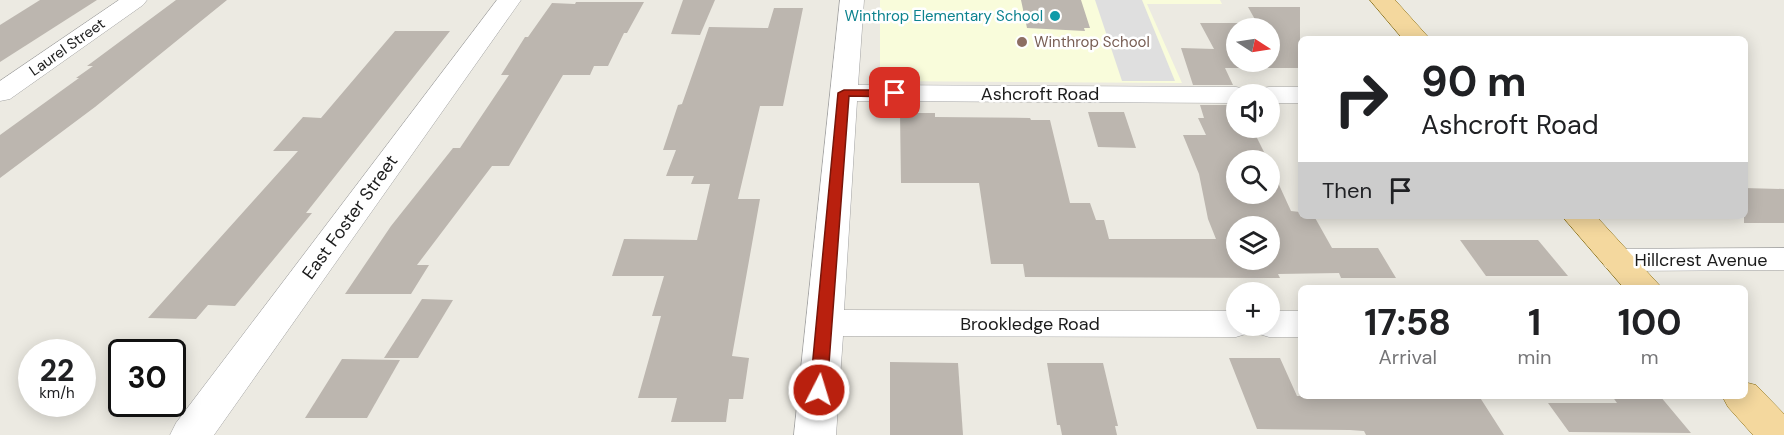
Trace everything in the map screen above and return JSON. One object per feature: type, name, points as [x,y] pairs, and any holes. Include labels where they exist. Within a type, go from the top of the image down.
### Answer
[{"type":"main road","points":[[1382,0],[1414,36]]},
{"type":"main road","points":[[1581,219],[1641,285]]},
{"type":"main road","points":[[1745,399],[1778,435]]},
{"type":"street","name":"Laurel Street","points":[[0,93],[135,0]]},
{"type":"street","name":"East Foster Street","points":[[191,435],[509,0]]},
{"type":"street","points":[[815,435],[852,0]]},
{"type":"street","name":"Ashcroft Road","points":[[844,93],[1226,95]]},
{"type":"street","points":[[1280,95],[1298,96]]},
{"type":"street","name":"Hillcrest Avenue","points":[[1618,260],[1784,259]]},
{"type":"street","name":"Brookledge Road","points":[[824,323],[1226,324]]},
{"type":"street","points":[[1280,324],[1298,324]]},
{"type":"shaded area","name":"Winthrop School","points":[[880,0],[1220,0],[1222,4],[1147,4],[1182,83],[880,81]]},
{"type":"shaded area","points":[[1095,0],[1142,0],[1175,81],[1122,81]]},
{"type":"building","points":[[40,0],[97,0],[0,62],[0,25]]},
{"type":"building","points":[[176,0],[227,0],[95,107],[0,178],[0,135],[79,78],[76,78],[93,66],[87,66]]},
{"type":"building","points":[[683,0],[715,0],[700,35],[671,34]]},
{"type":"building","name":"Winthrop Elementary School","points":[[1021,0],[1081,0],[1090,28],[1084,28],[1085,31],[1027,28]]},
{"type":"building","points":[[576,2],[644,2],[627,33],[624,33],[608,66],[594,66],[590,75],[563,75],[509,166],[492,166],[417,265],[429,265],[411,294],[345,294],[391,226],[453,148],[460,148],[509,75],[501,75],[525,37],[528,37],[552,3],[575,4]]},
{"type":"building","points":[[1248,7],[1300,7],[1298,68],[1280,68],[1280,18],[1254,18]]},
{"type":"building","points":[[774,8],[803,8],[783,106],[760,106],[738,199],[760,199],[732,356],[749,358],[743,399],[729,399],[726,422],[671,422],[677,398],[638,398],[661,316],[652,316],[664,276],[612,276],[624,239],[697,240],[710,184],[691,184],[694,176],[666,176],[676,150],[663,150],[709,27],[768,28]]},
{"type":"building","points":[[1200,23],[1226,23],[1225,68],[1233,84],[1193,85],[1181,48],[1214,49]]},
{"type":"building","points":[[395,31],[450,31],[306,213],[312,213],[235,306],[208,305],[196,319],[148,318],[298,151],[273,151],[303,117],[321,118]]},
{"type":"building","points":[[1200,105],[1226,105],[1226,138],[1257,138],[1263,150],[1226,150],[1226,204],[1280,204],[1280,187],[1291,211],[1298,212],[1298,219],[1316,219],[1332,248],[1378,248],[1396,278],[1341,278],[1339,273],[1278,274],[1280,278],[1025,277],[1023,264],[991,264],[979,183],[901,183],[900,113],[935,113],[935,117],[1050,120],[1070,203],[1090,203],[1096,220],[1104,220],[1109,239],[1216,239],[1208,219],[1199,174],[1183,135],[1206,135],[1198,118],[1204,118]]},
{"type":"building","points":[[1088,112],[1124,112],[1136,148],[1098,147]]},
{"type":"building","points":[[1748,188],[1784,189],[1784,223],[1744,223],[1744,219],[1748,219]]},
{"type":"building","points":[[1460,240],[1538,240],[1568,276],[1486,276]]},
{"type":"building","points":[[422,299],[453,300],[418,358],[384,358]]},
{"type":"building","points":[[1229,358],[1280,358],[1298,399],[1481,399],[1504,435],[1366,435],[1364,431],[1350,430],[1257,429]]},
{"type":"building","points":[[342,359],[400,360],[367,418],[305,418]]},
{"type":"building","points":[[890,362],[958,363],[963,435],[890,435]]},
{"type":"building","points":[[1047,363],[1103,363],[1118,426],[1115,426],[1117,435],[1062,435],[1060,425],[1057,425]]},
{"type":"building","points":[[1614,399],[1663,399],[1691,433],[1569,432],[1548,403],[1617,403]]},
{"type":"place","name":"Winthrop Elementary School","points":[[1055,16]]},
{"type":"place","name":"Winthrop School","points":[[1022,42]]},
{"type":"route","points":[[819,390],[844,93],[895,93]]}]
